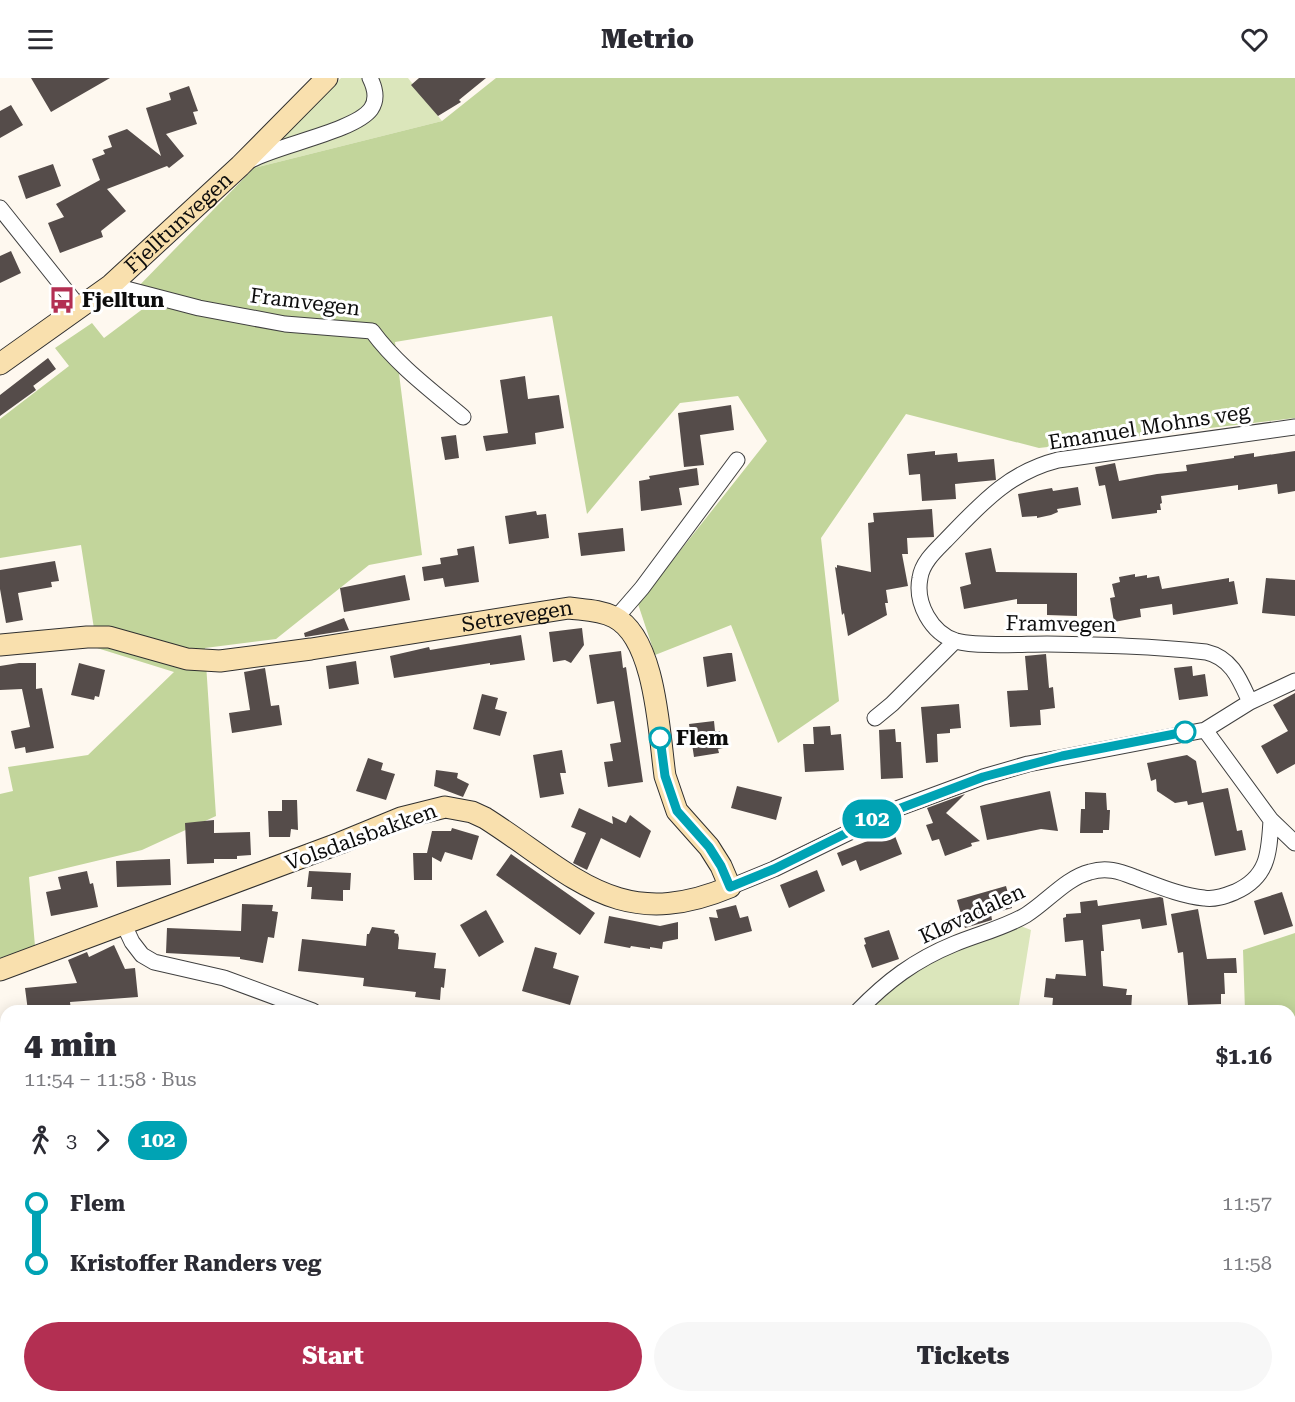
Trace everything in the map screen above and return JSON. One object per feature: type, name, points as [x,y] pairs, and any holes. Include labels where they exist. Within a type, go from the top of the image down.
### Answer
[{"type":"street","name":"Fjelltunvegen","points":[[0,364],[111,285],[240,166],[327,78]]},
{"type":"street","name":"Fjelltunvegen","points":[[240,166],[256,157],[362,118],[374,103],[375,88],[370,78]]},
{"type":"street","points":[[0,208],[79,307]]},
{"type":"street","name":"Framvegen","points":[[111,285],[199,308],[285,324],[372,331],[403,366],[463,417]]},
{"type":"street","name":"Emanuel Mohns veg","points":[[955,640],[933,626],[927,617],[920,592],[923,569],[934,552],[1012,478],[1029,469],[1058,460],[1295,427]]},
{"type":"street","points":[[616,618],[642,588],[737,460]]},
{"type":"street","name":"Setrevegen","points":[[0,645],[87,637],[121,640],[176,657],[220,661],[311,649],[568,608],[599,612],[616,618],[636,636],[647,659],[665,776],[677,811],[709,847],[730,887]]},
{"type":"street","name":"Framvegen","points":[[955,640],[1001,644],[1107,645],[1206,652],[1215,654],[1231,665],[1250,702]]},
{"type":"street","points":[[875,718],[892,704],[955,640]]},
{"type":"street","name":"Volsdalsbakken","points":[[0,970],[124,925],[401,818],[445,807],[472,812],[485,818],[563,872],[610,897],[641,903],[663,904],[706,897],[774,869],[890,812],[983,777],[1062,756],[1205,730],[1250,702],[1295,681]]},
{"type":"street","points":[[1205,730],[1271,820],[1295,843]]},
{"type":"street","name":"Kløvadalen","points":[[864,1005],[905,969],[939,951],[1025,915],[1089,872],[1107,869],[1122,872],[1205,899],[1225,896],[1244,888],[1262,870],[1267,858],[1271,820]]},
{"type":"street","points":[[124,925],[132,942],[142,955],[154,962],[224,978],[297,1005]]},
{"type":"green space","points":[[341,78],[408,78],[442,121],[254,168]]},
{"type":"green space","points":[[496,78],[1295,78],[1295,418],[1039,448],[906,414],[821,538],[839,701],[778,743],[731,625],[655,655],[638,604],[767,441],[738,396],[680,403],[587,514],[552,316],[395,342],[422,555],[369,565],[276,639],[205,648],[216,816],[142,850],[29,877],[35,946],[0,958],[0,794],[13,791],[8,767],[88,755],[174,672],[97,648],[81,545],[0,558],[0,419],[69,366],[55,348],[92,323],[104,338],[144,308],[131,294],[254,168],[442,121]]},
{"type":"green space","points":[[1018,925],[1031,930],[1019,1005],[871,1005],[895,983],[941,955]]},
{"type":"green space","points":[[1295,933],[1295,1005],[1245,1005],[1243,950]]},
{"type":"building","points":[[31,78],[110,78],[51,112]]},
{"type":"building","points":[[419,78],[486,78],[459,100],[461,102],[438,116],[411,85]]},
{"type":"building","points":[[189,86],[198,111],[193,112],[197,124],[166,134],[184,156],[169,168],[167,166],[107,189],[126,211],[101,231],[103,237],[60,253],[48,223],[64,217],[56,204],[100,180],[92,159],[105,154],[103,150],[112,147],[108,136],[127,129],[161,156],[146,108],[171,100],[169,93]]},
{"type":"building","points":[[11,105],[23,125],[0,138],[0,111]]},
{"type":"building","points":[[53,164],[61,186],[26,199],[18,176]]},
{"type":"building","points":[[11,251],[21,273],[0,283],[0,256]]},
{"type":"building","points":[[48,358],[56,369],[33,386],[36,390],[0,416],[0,395]]},
{"type":"building","points":[[525,376],[528,399],[559,395],[564,428],[535,433],[536,444],[486,451],[483,436],[508,433],[500,380]]},
{"type":"building","points":[[731,405],[734,430],[700,435],[704,465],[684,467],[678,413]]},
{"type":"building","points":[[456,435],[459,458],[445,460],[441,437]]},
{"type":"building","points":[[935,451],[935,455],[957,453],[958,462],[994,459],[996,480],[955,484],[956,499],[922,501],[920,474],[909,475],[907,454]]},
{"type":"building","points":[[1295,451],[1295,491],[1278,494],[1277,484],[1238,490],[1238,485],[1161,496],[1161,510],[1157,510],[1157,513],[1112,519],[1105,485],[1099,486],[1095,467],[1115,463],[1119,481],[1187,471],[1186,465],[1234,458],[1234,456],[1254,453],[1254,457]]},
{"type":"building","points":[[697,468],[699,485],[679,488],[682,505],[641,511],[639,481],[650,479],[649,476]]},
{"type":"building","points":[[1078,487],[1081,505],[1057,509],[1058,512],[1037,518],[1037,516],[1022,517],[1018,494],[1052,488],[1053,491]]},
{"type":"building","points":[[932,509],[934,537],[907,538],[908,554],[902,554],[908,586],[886,590],[887,615],[848,636],[844,613],[842,615],[835,567],[837,568],[837,565],[871,572],[868,523],[874,522],[873,513]]},
{"type":"building","points":[[536,511],[537,515],[546,514],[549,538],[509,544],[505,516]]},
{"type":"building","points":[[623,528],[625,551],[581,556],[578,533]]},
{"type":"building","points":[[474,546],[479,582],[445,587],[443,578],[424,581],[422,567],[441,564],[440,558],[458,555],[457,549]]},
{"type":"building","points":[[991,548],[996,572],[1077,573],[1077,616],[1047,615],[1047,604],[1017,604],[1017,599],[964,609],[960,587],[971,584],[965,553]]},
{"type":"building","points":[[55,561],[59,581],[51,582],[52,587],[18,593],[23,620],[6,623],[0,589],[0,570]]},
{"type":"building","points":[[1135,574],[1135,577],[1147,575],[1147,578],[1159,576],[1162,589],[1229,578],[1229,582],[1234,581],[1238,604],[1173,615],[1172,604],[1140,609],[1141,617],[1114,622],[1110,598],[1115,597],[1112,584],[1120,582],[1119,577]]},
{"type":"building","points":[[405,575],[410,600],[344,612],[340,588]]},
{"type":"building","points":[[1266,578],[1295,580],[1295,616],[1262,613]]},
{"type":"building","points":[[344,618],[349,630],[305,637],[304,633]]},
{"type":"building","points":[[582,628],[584,645],[571,663],[565,660],[553,662],[549,632]]},
{"type":"building","points":[[521,635],[525,660],[394,678],[390,656],[429,647],[430,650]]},
{"type":"building","points":[[621,651],[623,668],[626,667],[643,782],[608,787],[604,762],[613,761],[610,744],[621,742],[614,701],[597,704],[589,655]]},
{"type":"building","points":[[732,653],[736,681],[707,687],[703,657]]},
{"type":"building","points":[[1046,654],[1049,688],[1053,687],[1055,708],[1040,710],[1041,725],[1010,727],[1007,691],[1028,690],[1025,656]]},
{"type":"building","points":[[356,661],[359,684],[329,689],[326,666]]},
{"type":"building","points":[[36,663],[36,689],[42,688],[54,748],[26,753],[25,747],[15,749],[11,731],[30,727],[22,689],[0,690],[0,666]]},
{"type":"building","points":[[79,663],[105,670],[99,697],[95,696],[94,700],[71,695]]},
{"type":"building","points":[[1192,666],[1193,676],[1205,674],[1208,696],[1179,700],[1174,668]]},
{"type":"building","points":[[265,668],[271,706],[279,705],[282,725],[232,733],[229,713],[250,710],[244,672]]},
{"type":"building","points":[[1295,693],[1295,764],[1277,774],[1261,746],[1288,731],[1273,705]]},
{"type":"building","points":[[482,694],[498,698],[495,709],[507,712],[500,736],[473,729]]},
{"type":"building","points":[[959,704],[961,728],[950,729],[950,733],[937,734],[938,762],[926,763],[921,707]]},
{"type":"building","points":[[714,721],[715,731],[720,731],[723,748],[718,749],[719,753],[694,757],[689,724]]},
{"type":"building","points":[[830,726],[831,735],[841,734],[844,770],[805,772],[803,744],[814,744],[813,727]]},
{"type":"building","points":[[895,729],[896,742],[901,742],[903,778],[881,779],[879,730]]},
{"type":"building","points":[[562,750],[566,773],[560,773],[564,794],[540,798],[533,755]]},
{"type":"building","points":[[1187,755],[1196,761],[1202,793],[1228,788],[1237,831],[1242,830],[1246,850],[1215,856],[1203,802],[1188,805],[1187,801],[1175,803],[1157,791],[1156,779],[1151,781],[1147,763]]},
{"type":"building","points":[[368,758],[383,763],[381,770],[395,774],[386,800],[356,791]]},
{"type":"building","points":[[436,770],[458,773],[457,778],[469,784],[463,797],[434,786]]},
{"type":"building","points":[[737,786],[782,797],[776,820],[731,808]]},
{"type":"building","points":[[1050,791],[1058,831],[1041,829],[987,840],[980,806]]},
{"type":"building","points":[[1085,792],[1106,793],[1107,810],[1110,810],[1109,830],[1103,830],[1103,833],[1080,833],[1081,809],[1085,809]]},
{"type":"building","points":[[965,794],[946,813],[980,841],[945,856],[939,839],[932,841],[926,825],[933,823],[927,808]]},
{"type":"building","points":[[282,800],[297,800],[298,830],[291,829],[290,837],[269,837],[268,811],[282,811]]},
{"type":"building","points":[[579,808],[613,824],[612,816],[626,823],[630,815],[651,831],[640,858],[601,838],[587,870],[573,863],[586,833],[571,827]]},
{"type":"building","points":[[214,820],[214,833],[250,832],[251,855],[237,856],[237,859],[214,859],[214,863],[187,864],[185,823]]},
{"type":"building","points":[[452,828],[479,836],[472,860],[445,852],[441,862],[432,857],[432,880],[414,880],[413,853],[427,853],[432,831],[451,831]]},
{"type":"building","points":[[893,831],[902,854],[860,871],[856,860],[842,866],[837,853]]},
{"type":"building","points":[[511,854],[595,913],[580,935],[496,875]]},
{"type":"building","points":[[170,859],[171,885],[117,887],[116,861]]},
{"type":"building","points":[[817,870],[825,891],[789,908],[780,885]]},
{"type":"building","points":[[87,871],[90,884],[93,883],[98,907],[51,916],[46,892],[61,889],[58,877]]},
{"type":"building","points":[[309,871],[351,873],[350,890],[343,890],[343,901],[311,899],[312,887],[307,887]]},
{"type":"building","points":[[1006,886],[1012,908],[991,914],[992,920],[965,928],[957,900]]},
{"type":"building","points":[[1282,892],[1293,926],[1264,935],[1254,901]]},
{"type":"building","points":[[1163,898],[1167,925],[1142,929],[1140,919],[1102,925],[1103,986],[1127,989],[1126,995],[1132,995],[1131,1005],[1052,1005],[1053,998],[1044,997],[1046,978],[1055,979],[1056,974],[1086,976],[1083,940],[1065,942],[1063,918],[1066,914],[1081,913],[1080,902],[1097,900],[1098,906]]},
{"type":"building","points":[[242,904],[273,905],[272,911],[278,912],[274,938],[268,937],[263,963],[240,959],[240,957],[166,953],[167,928],[241,931]]},
{"type":"building","points":[[736,905],[740,918],[748,916],[752,931],[715,941],[709,917],[718,918],[716,910]]},
{"type":"building","points":[[1198,909],[1207,959],[1236,958],[1237,973],[1224,973],[1225,994],[1221,994],[1221,1004],[1188,1005],[1183,952],[1178,953],[1171,914]]},
{"type":"building","points":[[486,910],[504,942],[479,957],[460,925]]},
{"type":"building","points":[[609,916],[660,926],[678,922],[678,939],[663,942],[662,949],[631,946],[630,948],[604,943]]},
{"type":"building","points":[[372,927],[395,930],[394,933],[398,934],[399,938],[398,949],[436,953],[434,968],[446,969],[440,1000],[415,997],[416,992],[363,986],[364,978],[298,971],[302,939],[366,946],[367,934]]},
{"type":"building","points":[[889,930],[899,959],[872,968],[864,945],[866,944],[864,938]]},
{"type":"building","points":[[114,945],[125,969],[135,968],[138,997],[70,1002],[70,1005],[27,1005],[25,988],[77,983],[68,960],[87,952],[89,957]]},
{"type":"building","points":[[535,947],[557,953],[553,968],[579,976],[570,1005],[522,991]]},
{"type":"bus line","name":"102","points":[[660,738],[665,776],[677,811],[709,847],[730,887],[774,869],[871,820],[983,777],[1062,756],[1185,732]]},
{"type":"place","name":"Fjelltun","points":[[62,300]]},
{"type":"place","name":"Flem","points":[[660,738]]}]
